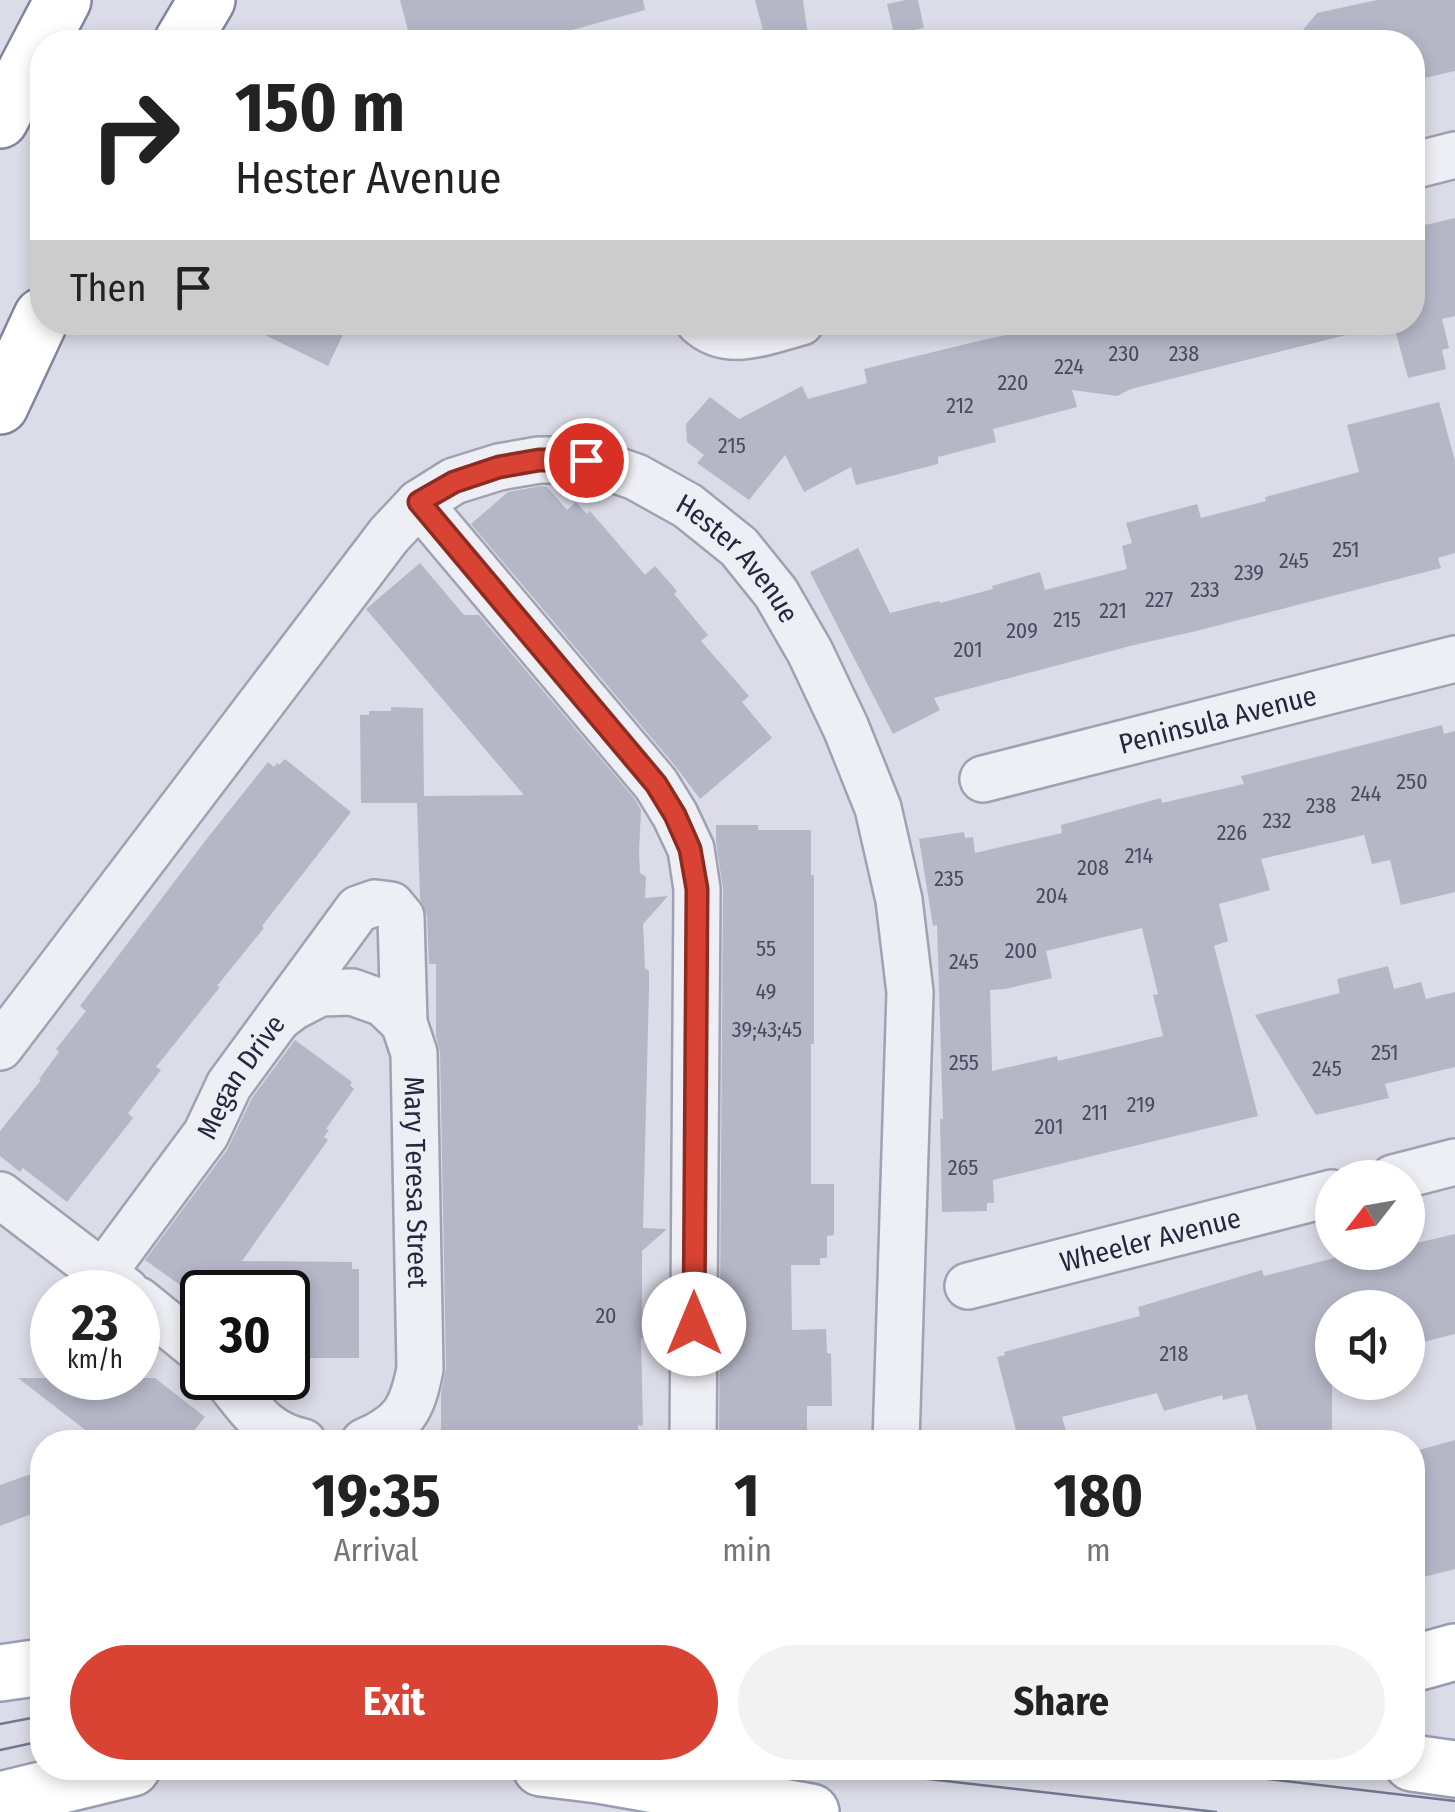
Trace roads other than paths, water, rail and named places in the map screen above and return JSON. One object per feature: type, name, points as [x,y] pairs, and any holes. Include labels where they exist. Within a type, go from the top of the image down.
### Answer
[{"type":"main road","points":[[47,30],[63,0]]},
{"type":"main road","points":[[189,30],[207,0]]},
{"type":"main road","points":[[0,120],[30,63]]},
{"type":"main road","points":[[0,406],[33,335]]},
{"type":"main road","points":[[1425,1660],[1455,1652]]},
{"type":"main road","points":[[0,1673],[30,1669]]},
{"type":"main road","points":[[1425,1765],[1455,1769]]},
{"type":"main road","points":[[0,1800],[82,1780]]},
{"type":"main road","points":[[627,1780],[811,1812]]},
{"type":"main road","points":[[1453,1812],[1455,1796]]},
{"type":"street","points":[[1425,163],[1455,155]]},
{"type":"street","points":[[720,335],[751,335]]},
{"type":"street","name":"Hester Avenue","points":[[0,1047],[389,534],[419,502],[454,482],[499,467],[539,460],[586,460],[636,478],[688,506],[739,546],[776,592],[846,728],[878,808],[899,900],[910,992],[896,1430]]},
{"type":"street","points":[[419,502],[656,784],[690,849],[697,889],[694,1430]]},
{"type":"street","name":"Peninsula Avenue","points":[[983,779],[1455,658]]},
{"type":"street","name":"Megan Drive","points":[[133,1270],[229,1085],[358,909],[375,902],[390,904]]},
{"type":"street","name":"Mary Teresa Street","points":[[389,1430],[404,1416],[415,1396],[420,1368],[414,1053],[404,1023],[401,917],[390,904]]},
{"type":"street","points":[[275,1022],[320,993],[352,992],[383,1003],[404,1023]]},
{"type":"street","points":[[1425,1170],[1455,1162]]},
{"type":"street","points":[[0,1194],[98,1270]]},
{"type":"street","name":"Wheeler Avenue","points":[[968,1286],[1315,1197]]},
{"type":"street","points":[[160,1319],[180,1334]]},
{"type":"street","points":[[242,1400],[272,1430]]},
{"type":"tram line","points":[[0,1724],[30,1718]]},
{"type":"tram line","points":[[0,1750],[30,1744]]},
{"type":"tram line","points":[[937,1780],[1216,1812]]},
{"type":"tram line","points":[[1276,1780],[1455,1801]]}]
